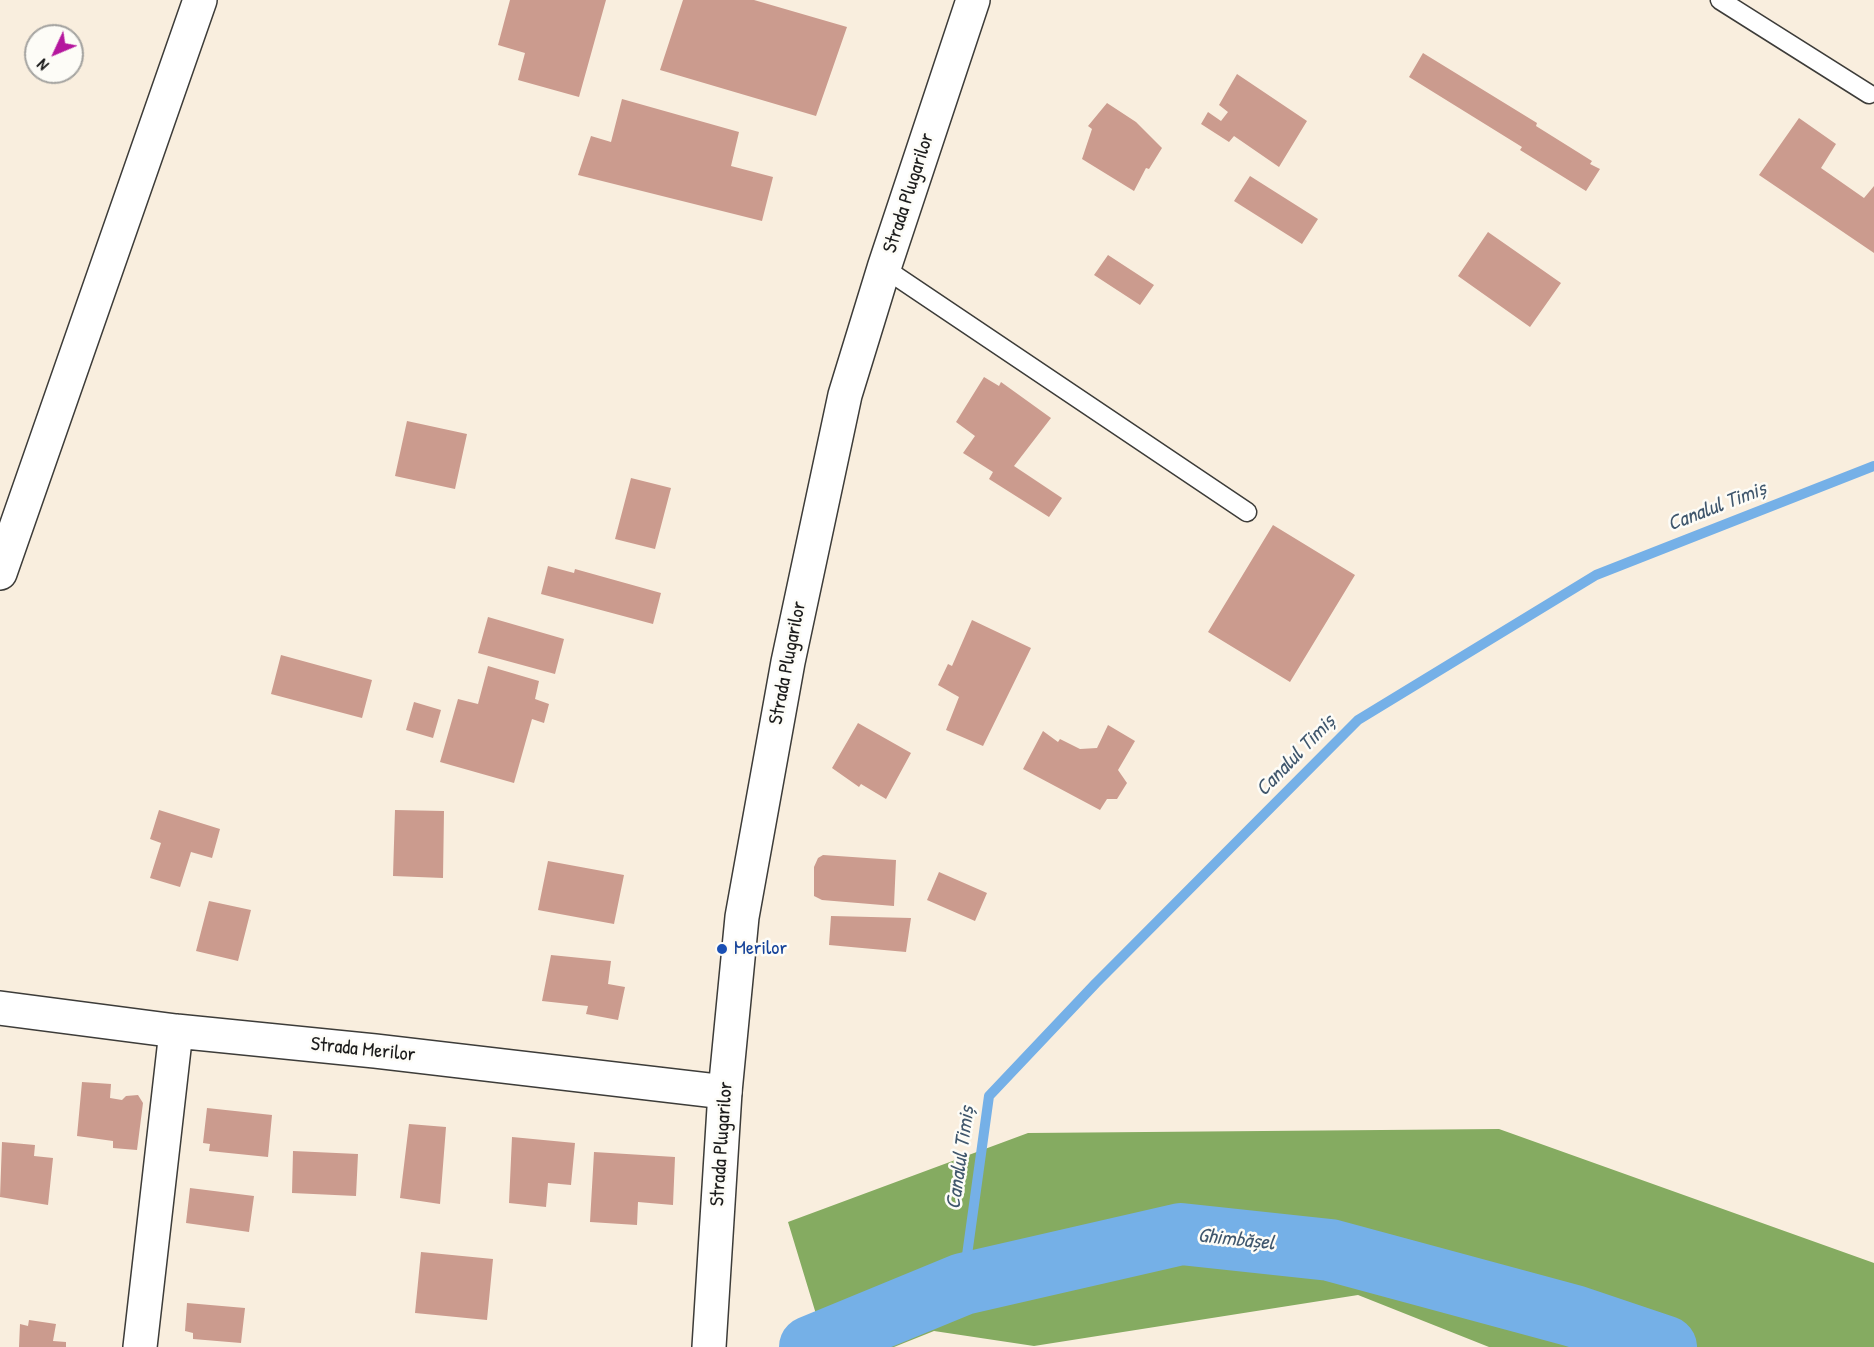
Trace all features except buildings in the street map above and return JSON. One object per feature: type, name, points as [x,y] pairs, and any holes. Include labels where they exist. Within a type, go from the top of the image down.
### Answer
[{"type":"street","points":[[0,573],[200,0]]},
{"type":"street","name":"Strada Plugarilor","points":[[709,1347],[725,1092],[742,917],[788,662],[845,395],[884,268],[973,0]]},
{"type":"street","name":"Strada Merilor","points":[[0,1008],[176,1031],[375,1051],[725,1092]]},
{"type":"street","points":[[140,1347],[176,1031]]},
{"type":"lane","points":[[1720,0],[1869,94]]},
{"type":"lane","points":[[884,268],[1247,512]]},
{"type":"green space","points":[[1499,1129],[1874,1263],[1874,1347],[1489,1347],[1358,1295],[1034,1346],[934,1331],[894,1347],[826,1347],[788,1222],[1028,1133]]},
{"type":"waterway","name":"Canalul Timiș","points":[[963,1284],[989,1096],[1096,983],[1358,720],[1596,575],[1874,466]]},
{"type":"waterway","name":"Ghimbășel","points":[[810,1347],[963,1284],[1181,1234],[1330,1250],[1574,1316],[1666,1347]]},
{"type":"place","name":"Merilor","points":[[722,949]]}]
